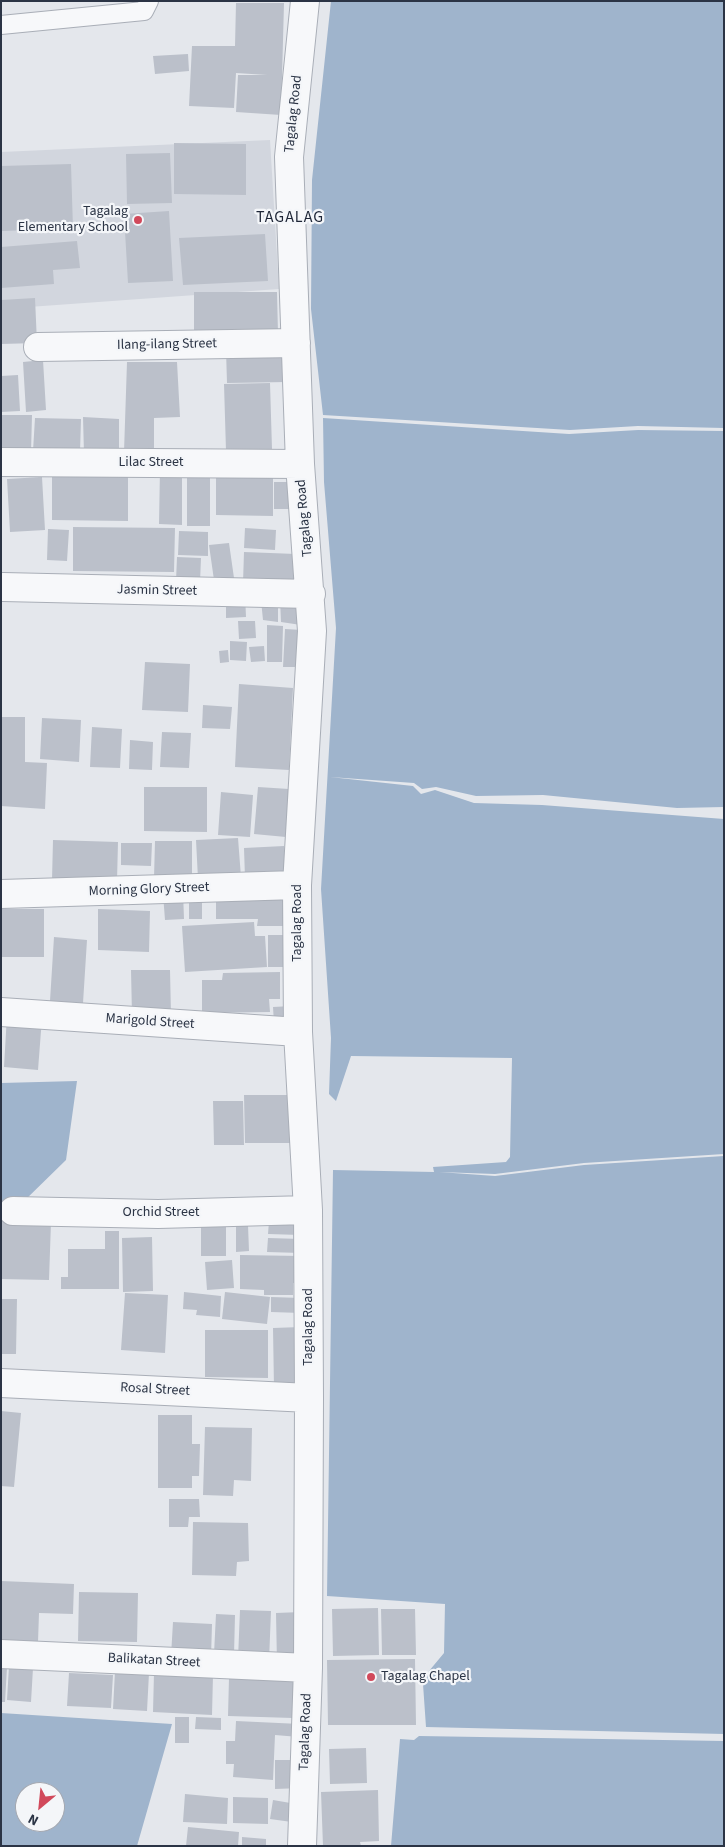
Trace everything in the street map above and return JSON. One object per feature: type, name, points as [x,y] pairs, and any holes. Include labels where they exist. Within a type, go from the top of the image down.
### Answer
[{"type":"street","name":"Tagalag Road","points":[[302,1846],[308,1668],[309,1398],[308,1210],[298,1032],[297,885],[312,631],[311,594],[300,464],[289,157],[305,1]]},
{"type":"street","name":"Ilang-ilang Street","points":[[38,347],[296,343]]},
{"type":"street","name":"Lilac Street","points":[[1,462],[300,464]]},
{"type":"street","name":"Jasmin Street","points":[[3,587],[311,594]]},
{"type":"street","name":"Morning Glory Street","points":[[1,894],[297,885]]},
{"type":"street","name":"Marigold Street","points":[[1,1012],[298,1032]]},
{"type":"street","name":"Orchid Street","points":[[13,1211],[158,1214],[308,1210]]},
{"type":"street","name":"Rosal Street","points":[[1,1383],[309,1398]]},
{"type":"street","name":"Balikatan Street","points":[[1,1654],[308,1668]]},
{"type":"lane","points":[[1,25],[144,10],[149,1]]},
{"type":"shaded area","name":"Tagalag Elementary School","points":[[270,140],[279,289],[1,309],[1,152]]},
{"type":"water","points":[[331,1],[724,1],[724,428],[638,426],[570,430],[323,415],[311,309],[312,180]]},
{"type":"water","points":[[323,418],[569,434],[638,430],[724,431],[724,807],[677,808],[543,795],[476,796],[436,787],[422,789],[414,783],[330,777],[413,786],[421,794],[435,790],[474,803],[542,805],[724,819],[724,1154],[584,1163],[495,1174],[439,1172],[495,1176],[584,1165],[724,1156],[724,1734],[426,1727],[423,1684],[429,1671],[444,1653],[445,1604],[327,1596],[333,1170],[434,1172],[433,1167],[506,1162],[510,1157],[512,1058],[351,1056],[336,1101],[329,1094],[331,1038],[321,889],[336,628],[324,482]]},
{"type":"water","points":[[77,1081],[66,1160],[21,1204],[1,1203],[1,1083]]},
{"type":"water","points":[[1,1713],[172,1724],[137,1846],[1,1846]]},
{"type":"water","points":[[419,1736],[724,1741],[724,1846],[391,1846],[400,1739],[414,1740]]},
{"type":"building","points":[[236,3],[284,3],[281,115],[236,112],[238,75],[267,75],[236,73],[234,108],[189,106],[192,46],[235,46]]},
{"type":"building","points":[[188,54],[189,71],[155,74],[153,56]]},
{"type":"building","points":[[174,143],[246,144],[246,195],[174,194]]},
{"type":"building","points":[[170,153],[172,203],[127,204],[126,154]]},
{"type":"building","points":[[71,164],[73,229],[1,231],[1,166]]},
{"type":"building","points":[[169,211],[173,281],[128,283],[124,214]]},
{"type":"building","points":[[265,234],[268,281],[183,285],[179,238]]},
{"type":"building","points":[[77,241],[80,268],[53,270],[54,284],[1,288],[1,247]]},
{"type":"building","points":[[194,292],[277,292],[278,334],[194,335]]},
{"type":"building","points":[[35,298],[37,343],[1,344],[1,300]]},
{"type":"building","points":[[286,348],[287,382],[227,383],[226,350]]},
{"type":"building","points":[[43,360],[46,410],[26,412],[23,362]]},
{"type":"building","points":[[127,362],[177,362],[180,417],[154,418],[154,452],[124,452]]},
{"type":"building","points":[[18,375],[20,411],[1,412],[1,376]]},
{"type":"building","points":[[270,383],[272,449],[226,451],[224,384]]},
{"type":"building","points":[[1,415],[32,415],[31,453],[1,453]]},
{"type":"building","points":[[83,417],[119,419],[119,455],[84,454]]},
{"type":"building","points":[[35,418],[81,419],[80,452],[33,451]]},
{"type":"building","points":[[160,469],[182,469],[182,525],[159,524]]},
{"type":"building","points":[[52,471],[128,472],[128,521],[52,520]]},
{"type":"building","points":[[187,471],[210,471],[210,526],[187,526]]},
{"type":"building","points":[[216,472],[273,473],[273,516],[216,515]]},
{"type":"building","points":[[42,477],[45,530],[10,532],[7,479]]},
{"type":"building","points":[[274,482],[292,482],[293,509],[274,509]]},
{"type":"building","points":[[73,527],[175,528],[174,572],[73,571]]},
{"type":"building","points":[[245,528],[276,530],[275,550],[244,548]]},
{"type":"building","points":[[48,529],[69,530],[67,561],[47,560]]},
{"type":"building","points":[[179,531],[208,532],[208,556],[178,555]]},
{"type":"building","points":[[229,543],[235,585],[215,587],[209,545]]},
{"type":"building","points":[[244,552],[296,554],[295,586],[243,583]]},
{"type":"building","points":[[177,557],[201,558],[200,582],[176,581]]},
{"type":"building","points":[[245,594],[246,617],[226,618],[226,601]]},
{"type":"building","points":[[280,598],[301,604],[301,625],[281,622]]},
{"type":"building","points":[[278,599],[278,622],[263,620],[261,600]]},
{"type":"building","points":[[238,621],[255,621],[256,638],[239,639]]},
{"type":"building","points":[[267,625],[283,626],[282,662],[267,662]]},
{"type":"building","points":[[285,629],[302,630],[301,667],[283,667]]},
{"type":"building","points":[[230,641],[247,642],[246,661],[230,660]]},
{"type":"building","points":[[264,646],[265,661],[251,662],[249,647]]},
{"type":"building","points":[[228,650],[229,662],[220,663],[219,651]]},
{"type":"building","points":[[145,662],[190,664],[188,712],[142,710]]},
{"type":"building","points":[[239,684],[293,688],[289,770],[235,767]]},
{"type":"building","points":[[203,705],[232,707],[230,729],[202,728]]},
{"type":"building","points":[[1,717],[25,717],[25,762],[47,763],[45,809],[1,806]]},
{"type":"building","points":[[42,718],[81,720],[79,762],[40,759]]},
{"type":"building","points":[[92,727],[122,729],[120,768],[90,767]]},
{"type":"building","points":[[162,732],[191,733],[189,768],[160,767]]},
{"type":"building","points":[[130,740],[153,742],[152,770],[129,769]]},
{"type":"building","points":[[144,787],[207,787],[207,832],[144,831]]},
{"type":"building","points":[[258,787],[289,789],[286,837],[254,834]]},
{"type":"building","points":[[221,792],[253,795],[250,837],[218,835]]},
{"type":"building","points":[[238,838],[241,877],[198,879],[196,840]]},
{"type":"building","points":[[53,840],[118,842],[117,881],[52,880]]},
{"type":"building","points":[[155,841],[192,841],[192,879],[154,878]]},
{"type":"building","points":[[121,843],[152,843],[151,866],[121,865]]},
{"type":"building","points":[[284,846],[285,876],[245,878],[244,848]]},
{"type":"building","points":[[183,892],[184,919],[165,920],[163,894]]},
{"type":"building","points":[[189,892],[202,892],[202,919],[189,919]]},
{"type":"building","points":[[216,895],[288,895],[289,926],[257,926],[258,919],[216,919]]},
{"type":"building","points":[[2,909],[44,909],[44,957],[2,957]]},
{"type":"building","points":[[98,909],[150,911],[149,952],[98,950]]},
{"type":"building","points":[[254,922],[255,936],[265,936],[267,967],[185,972],[182,926]]},
{"type":"building","points":[[268,935],[292,935],[292,967],[268,967]]},
{"type":"building","points":[[54,937],[87,940],[83,1003],[50,1001]]},
{"type":"building","points":[[131,970],[170,970],[171,1015],[132,1015]]},
{"type":"building","points":[[280,972],[280,999],[269,999],[270,1012],[202,1013],[202,980],[222,980],[223,973]]},
{"type":"building","points":[[292,1006],[292,1023],[274,1023],[273,1007]]},
{"type":"building","points":[[7,1015],[42,1018],[38,1070],[4,1067]]},
{"type":"building","points":[[244,1095],[293,1095],[294,1143],[245,1143]]},
{"type":"building","points":[[213,1101],[243,1101],[244,1145],[214,1145]]},
{"type":"building","points":[[1,1221],[51,1222],[49,1280],[1,1279]]},
{"type":"building","points":[[269,1221],[301,1222],[300,1235],[268,1234]]},
{"type":"building","points":[[201,1222],[226,1222],[226,1256],[201,1256]]},
{"type":"building","points":[[236,1225],[248,1225],[249,1251],[236,1252]]},
{"type":"building","points":[[105,1231],[119,1231],[119,1289],[61,1289],[61,1277],[68,1277],[68,1249],[105,1249]]},
{"type":"building","points":[[152,1237],[153,1291],[123,1292],[122,1238]]},
{"type":"building","points":[[268,1238],[301,1239],[301,1253],[267,1252]]},
{"type":"building","points":[[240,1255],[300,1256],[300,1283],[293,1283],[293,1295],[264,1295],[264,1290],[240,1289]]},
{"type":"building","points":[[232,1260],[234,1288],[207,1290],[205,1262]]},
{"type":"building","points":[[184,1292],[221,1296],[220,1317],[196,1315],[197,1310],[183,1309]]},
{"type":"building","points":[[225,1292],[270,1297],[267,1324],[222,1319]]},
{"type":"building","points":[[125,1293],[168,1295],[165,1353],[121,1350]]},
{"type":"building","points":[[271,1297],[301,1298],[301,1313],[271,1312]]},
{"type":"building","points":[[1,1299],[17,1299],[16,1354],[1,1354]]},
{"type":"building","points":[[301,1327],[302,1388],[274,1388],[273,1328]]},
{"type":"building","points":[[205,1330],[268,1330],[268,1378],[205,1377]]},
{"type":"building","points":[[1,1411],[21,1413],[14,1487],[1,1486]]},
{"type":"building","points":[[158,1415],[192,1415],[192,1444],[200,1444],[199,1476],[192,1476],[192,1488],[158,1488]]},
{"type":"building","points":[[205,1427],[252,1428],[251,1481],[234,1480],[233,1496],[203,1495]]},
{"type":"building","points":[[169,1499],[199,1499],[200,1517],[189,1517],[188,1527],[169,1527]]},
{"type":"building","points":[[193,1522],[248,1523],[249,1561],[237,1562],[236,1576],[192,1575]]},
{"type":"building","points":[[1,1581],[74,1584],[73,1614],[39,1613],[38,1642],[1,1640]]},
{"type":"building","points":[[79,1592],[138,1593],[137,1642],[78,1641]]},
{"type":"building","points":[[378,1608],[379,1655],[333,1656],[332,1609]]},
{"type":"building","points":[[381,1609],[415,1609],[416,1655],[382,1655]]},
{"type":"building","points":[[240,1610],[271,1611],[269,1661],[238,1659]]},
{"type":"building","points":[[301,1612],[303,1663],[277,1664],[276,1613]]},
{"type":"building","points":[[216,1614],[235,1615],[234,1655],[214,1654]]},
{"type":"building","points":[[173,1622],[212,1624],[211,1658],[171,1656]]},
{"type":"building","name":"Tagalag Chapel","points":[[415,1659],[416,1725],[328,1725],[327,1660]]},
{"type":"building","points":[[9,1666],[33,1668],[31,1702],[7,1700]]},
{"type":"building","points":[[1,1667],[7,1667],[5,1702],[1,1702]]},
{"type":"building","points":[[115,1671],[149,1673],[147,1711],[113,1709]]},
{"type":"building","points":[[69,1673],[113,1675],[111,1708],[67,1706]]},
{"type":"building","points":[[154,1673],[213,1675],[212,1715],[153,1712]]},
{"type":"building","points":[[229,1678],[294,1680],[293,1718],[228,1716]]},
{"type":"building","points":[[175,1717],[189,1717],[189,1743],[175,1743]]},
{"type":"building","points":[[196,1717],[221,1718],[221,1730],[195,1729]]},
{"type":"building","points":[[236,1721],[300,1724],[299,1737],[275,1735],[273,1780],[233,1777],[234,1764],[226,1764],[226,1741],[235,1741]]},
{"type":"building","points":[[366,1748],[367,1783],[330,1784],[329,1749]]},
{"type":"building","points":[[275,1760],[301,1760],[302,1788],[275,1789]]},
{"type":"building","points":[[378,1790],[379,1841],[360,1842],[361,1846],[323,1846],[321,1792]]},
{"type":"building","points":[[185,1794],[228,1798],[227,1824],[183,1822]]},
{"type":"building","points":[[233,1797],[268,1798],[268,1824],[233,1823]]},
{"type":"building","points":[[273,1800],[302,1805],[299,1823],[270,1819]]},
{"type":"building","points":[[188,1827],[239,1832],[238,1846],[186,1846]]},
{"type":"building","points":[[242,1837],[266,1839],[266,1846],[242,1846]]},
{"type":"place","name":"Tagalag Elementary School","points":[[138,220]]},
{"type":"place","name":"Tagalag Chapel","points":[[371,1677]]},
{"type":"district","name":"TAGALAG","points":[[290,218]]}]
